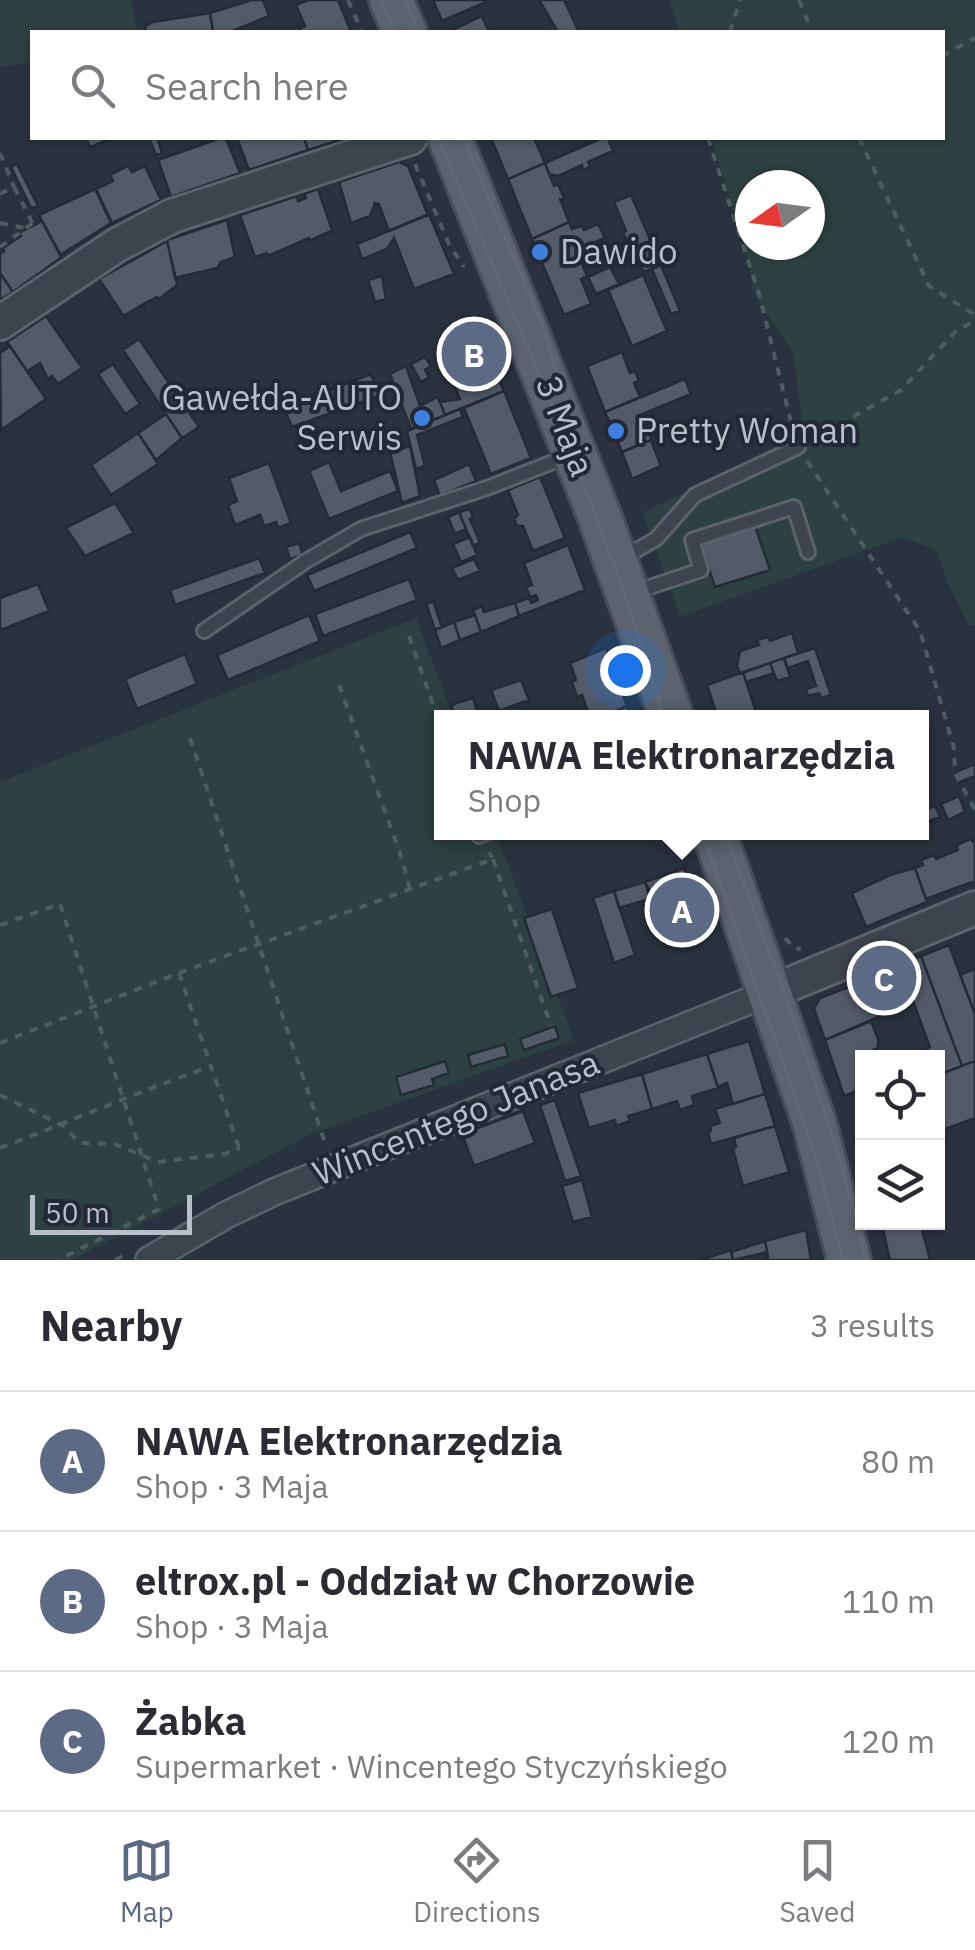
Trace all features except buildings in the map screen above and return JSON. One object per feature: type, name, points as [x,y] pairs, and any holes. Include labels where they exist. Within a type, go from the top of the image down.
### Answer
[{"type":"main road","points":[[391,0],[404,30]]},
{"type":"main road","name":"3 Maja","points":[[451,140],[575,453],[669,710]]},
{"type":"main road","points":[[717,840],[815,1125],[849,1260]]},
{"type":"street","points":[[0,323],[117,245],[172,216],[410,148]]},
{"type":"street","points":[[770,992],[975,908]]},
{"type":"street","name":"Wincentego Janasa","points":[[149,1260],[226,1214],[274,1192],[770,992]]},
{"type":"lane","points":[[622,578],[695,495],[798,447]]},
{"type":"lane","points":[[204,632],[306,561],[361,529],[487,488],[575,453]]},
{"type":"lane","points":[[622,578],[701,570],[692,540],[794,508],[808,552]]},
{"type":"path","points":[[348,0],[361,30]]},
{"type":"path","points":[[731,30],[740,0]]},
{"type":"path","points":[[799,0],[811,30]]},
{"type":"path","points":[[945,54],[975,38]]},
{"type":"path","points":[[709,140],[760,294],[798,447],[920,630],[954,748],[954,773],[975,810]]},
{"type":"path","points":[[798,447],[902,390],[956,331],[975,318],[930,286],[859,140]]},
{"type":"path","points":[[410,148],[449,244]]},
{"type":"path","points":[[0,153],[35,222],[0,248]]},
{"type":"path","points":[[0,194],[14,187]]},
{"type":"path","points":[[0,223],[24,228]]},
{"type":"path","points":[[409,636],[435,710]]},
{"type":"path","points":[[340,684],[410,889]]},
{"type":"path","points":[[190,738],[326,1143]]},
{"type":"path","points":[[486,840],[551,1026]]},
{"type":"path","points":[[0,1043],[179,972],[493,859]]},
{"type":"path","points":[[0,925],[60,904],[159,1209],[58,1260]]},
{"type":"path","points":[[0,1095],[62,1124],[80,1142],[114,1144],[158,1162],[240,1149],[179,972]]},
{"type":"path","points":[[0,1148],[212,1066]]},
{"type":"shaded area","points":[[0,0],[131,0],[138,30],[30,30],[30,62],[0,67]]},
{"type":"shaded area","points":[[669,0],[975,0],[975,625],[969,626],[937,551],[903,537],[680,617],[643,512],[804,437],[793,352],[756,298],[748,260],[825,260],[825,170],[735,170],[735,216],[713,140],[945,140],[945,30],[678,30]]},
{"type":"shaded area","points":[[416,618],[450,710],[434,710],[434,840],[499,840],[574,1040],[311,1134],[73,1260],[0,1260],[0,782]]},
{"type":"tram line","points":[[381,0],[394,30]]},
{"type":"tram line","points":[[405,0],[418,30]]},
{"type":"tram line","points":[[439,140],[589,497],[662,710]]},
{"type":"tram line","points":[[464,140],[543,327],[571,422]]},
{"type":"tram line","points":[[705,840],[815,1154],[843,1260]]},
{"type":"tram line","points":[[728,840],[820,1098],[866,1260]]},
{"type":"place","name":"Dawido","points":[[540,252]]},
{"type":"place","name":"eltrox.pl - Oddział w Chorzowie","points":[[474,354]]},
{"type":"place","name":"Gawełda-AUTO Serwis","points":[[422,418]]},
{"type":"place","name":"Pretty Woman","points":[[616,431]]},
{"type":"place","name":"NAWA Elektronarzędzia","points":[[682,910]]},
{"type":"place","name":"Żabka","points":[[884,978]]}]
